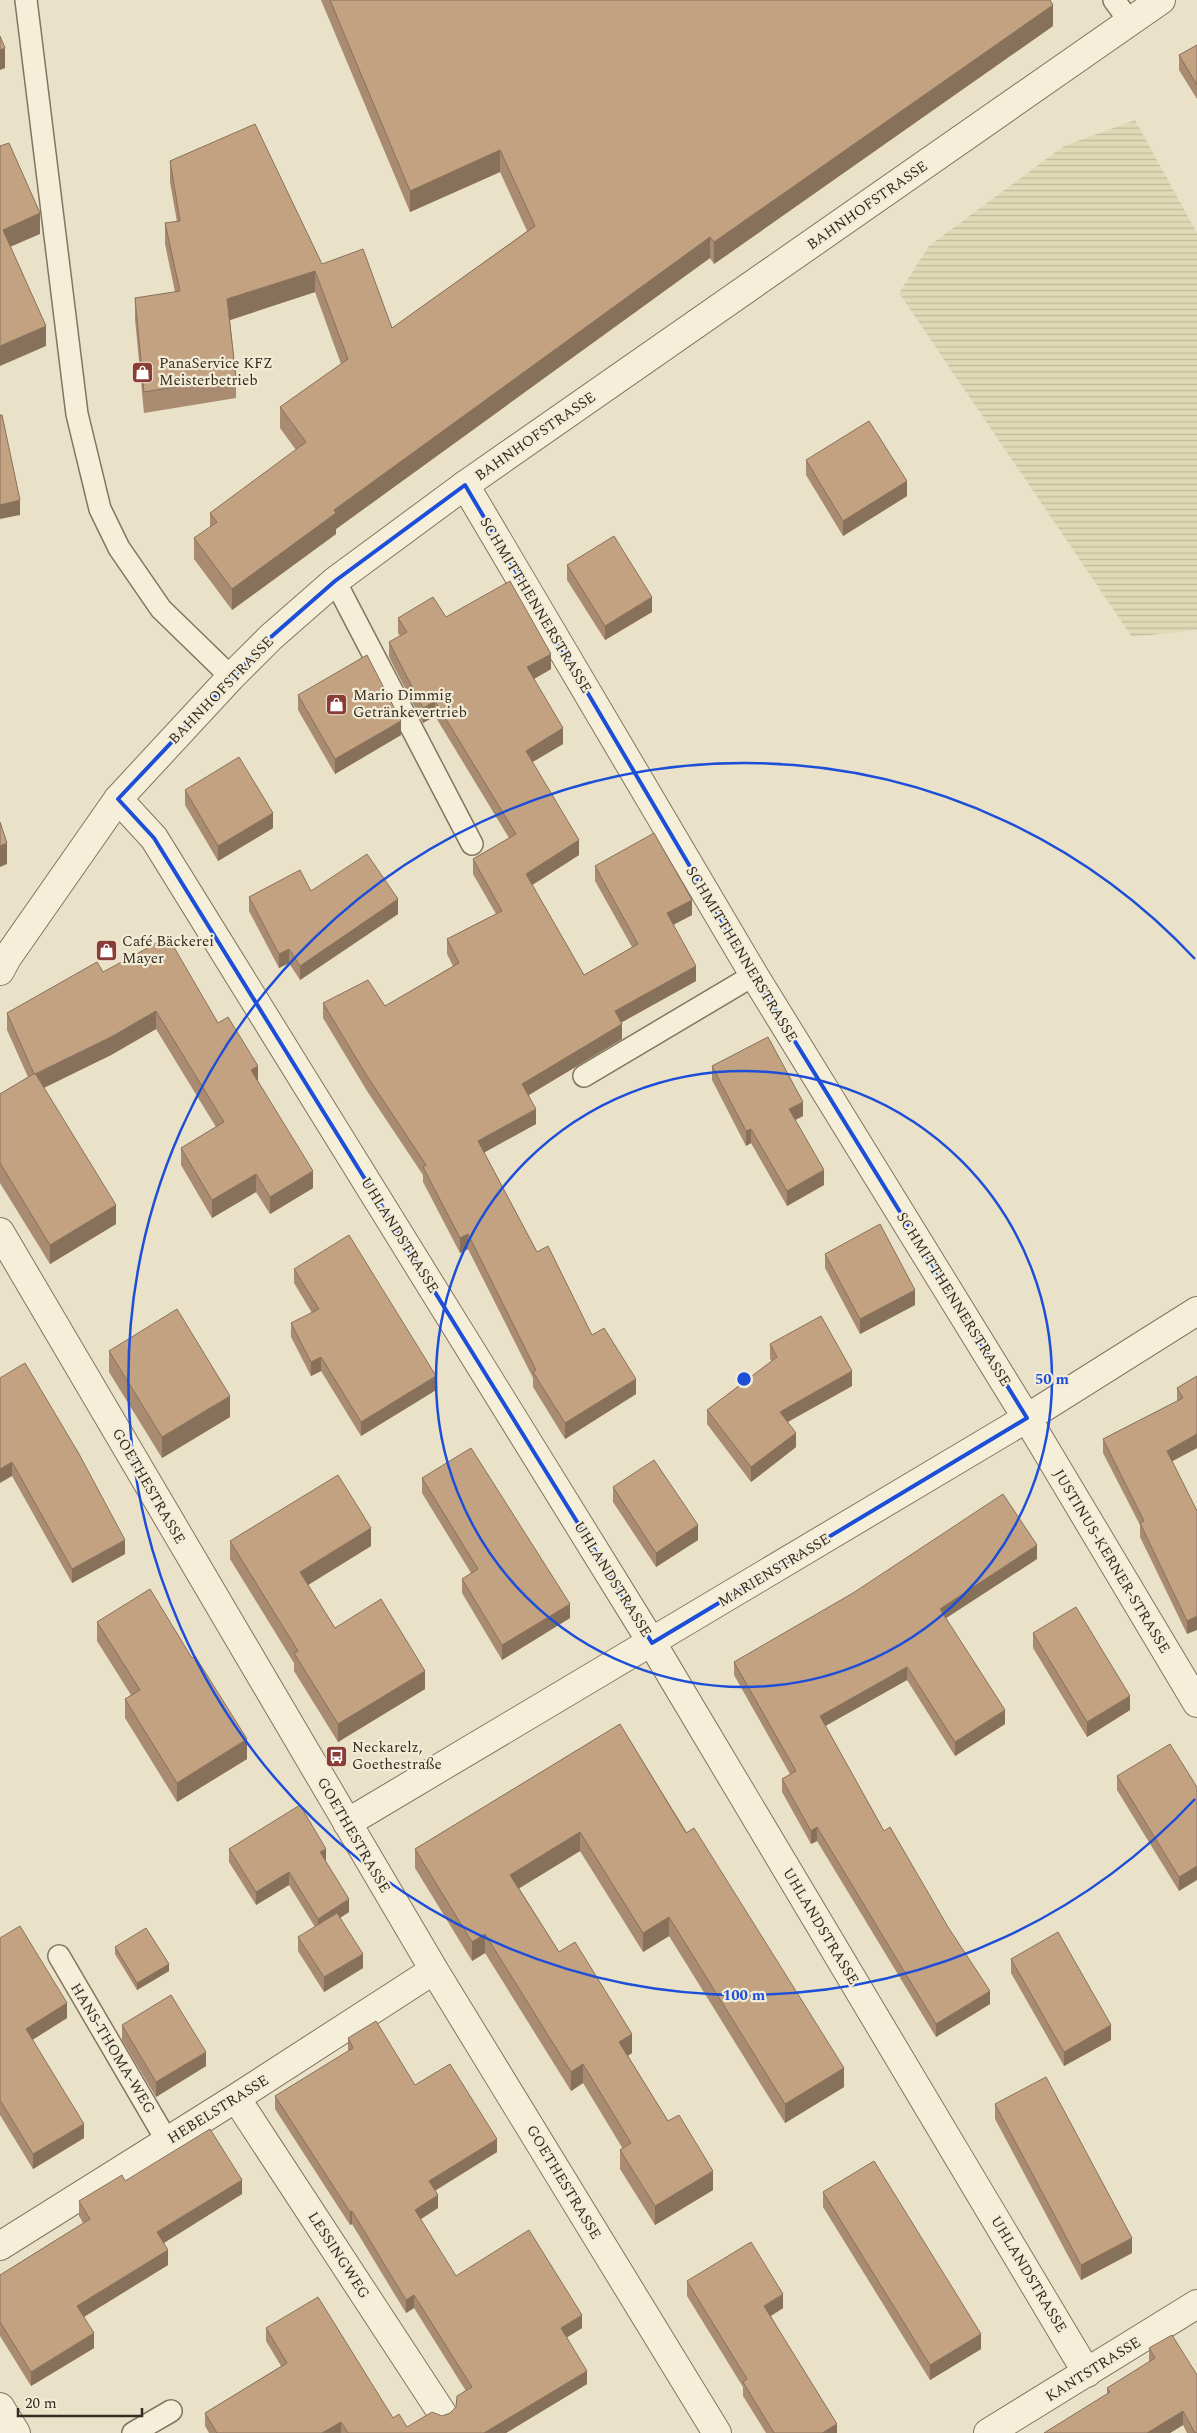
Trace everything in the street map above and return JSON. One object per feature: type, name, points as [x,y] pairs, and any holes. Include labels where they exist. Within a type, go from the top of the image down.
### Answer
[{"type":"street","name":"BAHNHOFSTRASSE","points":[[0,971],[118,799],[231,677],[271,637],[336,581],[465,485],[1161,0]]},
{"type":"street","name":"SCHMITTHENNERSTRASSE","points":[[465,485],[754,975],[1027,1418]]},
{"type":"street","name":"UHLANDSTRASSE","points":[[118,799],[154,838],[652,1643],[1088,2373]]},
{"type":"street","name":"GOETHESTRASSE","points":[[0,1232],[434,1970],[717,2433]]},
{"type":"street","name":"MARIENSTRASSE","points":[[347,1823],[1027,1418],[1197,1311]]},
{"type":"street","name":"JUSTINUS-KERNER-STRASSE","points":[[1027,1418],[1197,1703]]},
{"type":"street","name":"HEBELSTRASSE","points":[[0,2246],[236,2098],[434,1970]]},
{"type":"street","name":"LESSINGWEG","points":[[236,2098],[442,2412]]},
{"type":"street","name":"KANTSTRASSE","points":[[988,2433],[1197,2304]]},
{"type":"street","points":[[0,2407],[16,2433]]},
{"type":"lane","points":[[26,0],[77,414],[100,509],[119,548],[161,609],[231,677]]},
{"type":"lane","points":[[1114,0],[1130,22]]},
{"type":"lane","points":[[336,581],[472,844]]},
{"type":"lane","points":[[584,1076],[754,975]]},
{"type":"lane","name":"HANS-THOMA-WEG","points":[[59,1956],[167,2141]]},
{"type":"lane","points":[[133,2433],[171,2411]]},
{"type":"highlighted area","points":[[465,485],[754,975],[1027,1418],[652,1643],[154,838],[118,799],[271,637],[335,581]]},
{"type":"shaded area","points":[[1135,120],[1197,233],[1197,630],[1132,637],[899,293],[929,246],[1064,146]]},
{"type":"building","points":[[330,0],[1050,0],[1053,5],[714,242],[710,237],[334,510],[336,513],[232,589],[194,538],[217,522],[210,513],[306,442],[280,407],[348,359],[315,271],[227,299],[236,377],[144,392],[135,298],[180,291],[165,223],[180,221],[170,161],[255,124],[322,264],[363,249],[392,328],[535,226],[500,150],[410,191]]},
{"type":"building","points":[[0,36],[5,48],[0,50]]},
{"type":"building","points":[[1197,45],[1197,85],[1179,55]]},
{"type":"building","points":[[9,143],[40,213],[3,230],[46,326],[0,346],[0,146]]},
{"type":"building","points":[[0,415],[2,415],[20,500],[0,505]]},
{"type":"building","points":[[869,421],[907,481],[843,521],[806,460]]},
{"type":"building","points":[[614,536],[652,597],[605,626],[567,565]]},
{"type":"building","points":[[510,581],[551,654],[527,667],[563,728],[526,751],[579,840],[526,874],[584,975],[638,944],[595,866],[654,833],[692,900],[667,913],[696,966],[615,1011],[622,1024],[522,1084],[536,1109],[478,1141],[537,1252],[548,1246],[592,1335],[604,1328],[636,1379],[565,1423],[533,1372],[536,1370],[468,1234],[460,1238],[423,1167],[426,1165],[367,1076],[323,1003],[368,980],[385,1006],[459,963],[447,939],[502,911],[473,859],[516,834],[435,701],[423,708],[389,642],[407,632],[398,618],[433,597],[446,617]]},
{"type":"building","points":[[367,655],[401,721],[335,759],[298,695]]},
{"type":"building","points":[[239,757],[273,813],[218,846],[185,790]]},
{"type":"building","points":[[0,822],[7,843],[0,846]]},
{"type":"building","points":[[367,854],[398,899],[300,966],[289,949],[279,954],[249,897],[300,870],[311,891]]},
{"type":"building","points":[[168,937],[218,1023],[228,1017],[258,1066],[251,1070],[313,1171],[270,1197],[256,1174],[212,1200],[181,1148],[224,1122],[156,1011],[111,1037],[35,1074],[7,1013],[97,962],[103,972]]},
{"type":"building","points":[[768,1037],[803,1102],[789,1109],[824,1170],[787,1191],[751,1129],[746,1131],[712,1066]]},
{"type":"building","points":[[35,1073],[116,1205],[50,1245],[0,1163],[0,1094]]},
{"type":"building","points":[[880,1224],[915,1290],[860,1319],[825,1254]]},
{"type":"building","points":[[349,1235],[436,1376],[361,1422],[321,1357],[311,1362],[291,1323],[319,1309],[294,1269]]},
{"type":"building","points":[[177,1309],[230,1396],[162,1437],[109,1351]]},
{"type":"building","points":[[821,1316],[852,1371],[780,1412],[796,1433],[751,1467],[707,1410],[777,1357],[770,1344]]},
{"type":"building","points":[[25,1363],[79,1454],[125,1540],[72,1569],[12,1462],[0,1469],[0,1378]]},
{"type":"building","points":[[1197,1376],[1197,1434],[1167,1451],[1197,1511],[1197,1616],[1187,1621],[1140,1523],[1144,1521],[1103,1439],[1183,1398],[1177,1388]]},
{"type":"building","points":[[471,1448],[570,1604],[502,1645],[462,1579],[478,1569],[422,1478]]},
{"type":"building","points":[[654,1460],[698,1525],[656,1553],[613,1487]]},
{"type":"building","points":[[338,1475],[371,1528],[300,1572],[335,1628],[381,1599],[425,1671],[338,1724],[294,1653],[298,1651],[230,1541]]},
{"type":"building","points":[[1003,1494],[1037,1545],[940,1609],[1005,1710],[955,1742],[907,1667],[820,1716],[884,1831],[890,1827],[948,1927],[990,1991],[936,2024],[817,1827],[811,1831],[782,1779],[796,1771],[734,1662],[853,1593]]},
{"type":"building","points":[[150,1589],[192,1658],[195,1656],[247,1739],[177,1783],[125,1699],[140,1690],[97,1622]]},
{"type":"building","points":[[1076,1607],[1130,1696],[1087,1722],[1033,1633]]},
{"type":"building","points":[[620,1724],[686,1833],[694,1828],[844,2068],[785,2104],[669,1917],[643,1933],[580,1832],[510,1875],[559,1952],[575,1942],[632,2034],[619,2042],[668,2121],[679,2115],[713,2171],[655,2206],[620,2150],[631,2143],[583,2064],[571,2072],[485,1934],[472,1942],[415,1849]]},
{"type":"building","points":[[1170,1744],[1197,1787],[1197,1866],[1179,1877],[1117,1776]]},
{"type":"building","points":[[300,1805],[326,1849],[320,1852],[349,1899],[318,1919],[289,1872],[256,1892],[229,1849]]},
{"type":"building","points":[[337,1913],[363,1954],[324,1977],[298,1937]]},
{"type":"building","points":[[20,1926],[67,2003],[26,2029],[84,2124],[33,2154],[0,2100],[0,1938]]},
{"type":"building","points":[[146,1928],[169,1964],[137,1983],[115,1947]]},
{"type":"building","points":[[1058,1932],[1111,2025],[1064,2052],[1011,1959]]},
{"type":"building","points":[[171,1995],[206,2052],[156,2082],[122,2025]]},
{"type":"building","points":[[376,2021],[415,2085],[450,2064],[497,2139],[429,2181],[438,2195],[415,2210],[456,2276],[529,2230],[582,2315],[561,2328],[587,2371],[484,2433],[348,2433],[341,2422],[322,2433],[217,2433],[205,2413],[287,2363],[266,2328],[318,2297],[393,2418],[399,2414],[407,2427],[432,2412],[442,2416],[450,2413],[456,2407],[457,2396],[472,2387],[414,2295],[406,2300],[352,2211],[350,2212],[275,2096],[353,2048],[348,2038]]},
{"type":"building","points":[[1046,2077],[1132,2238],[1081,2265],[995,2104]]},
{"type":"building","points":[[210,2129],[242,2180],[157,2232],[168,2250],[77,2306],[94,2333],[31,2372],[0,2322],[0,2275],[90,2219],[79,2201],[122,2175],[125,2181]]},
{"type":"building","points":[[874,2161],[981,2334],[930,2365],[823,2192]]},
{"type":"building","points":[[751,2242],[783,2294],[764,2306],[837,2424],[822,2433],[774,2433],[743,2382],[747,2379],[687,2281]]},
{"type":"building","points":[[1172,2335],[1197,2375],[1197,2433],[1195,2433],[1183,2411],[1147,2433],[1044,2433],[1110,2392],[1107,2388],[1155,2358],[1149,2348]]},
{"type":"place","name":"PanaService KFZ Meisterbetrieb","points":[[143,372]]},
{"type":"place","name":"Mario Dimmig Getränkevertrieb","points":[[337,704]]},
{"type":"place","name":"Café Bäckerei Mayer","points":[[106,950]]},
{"type":"place","name":"Neckarelz, Goethestraße","points":[[336,1756]]}]
